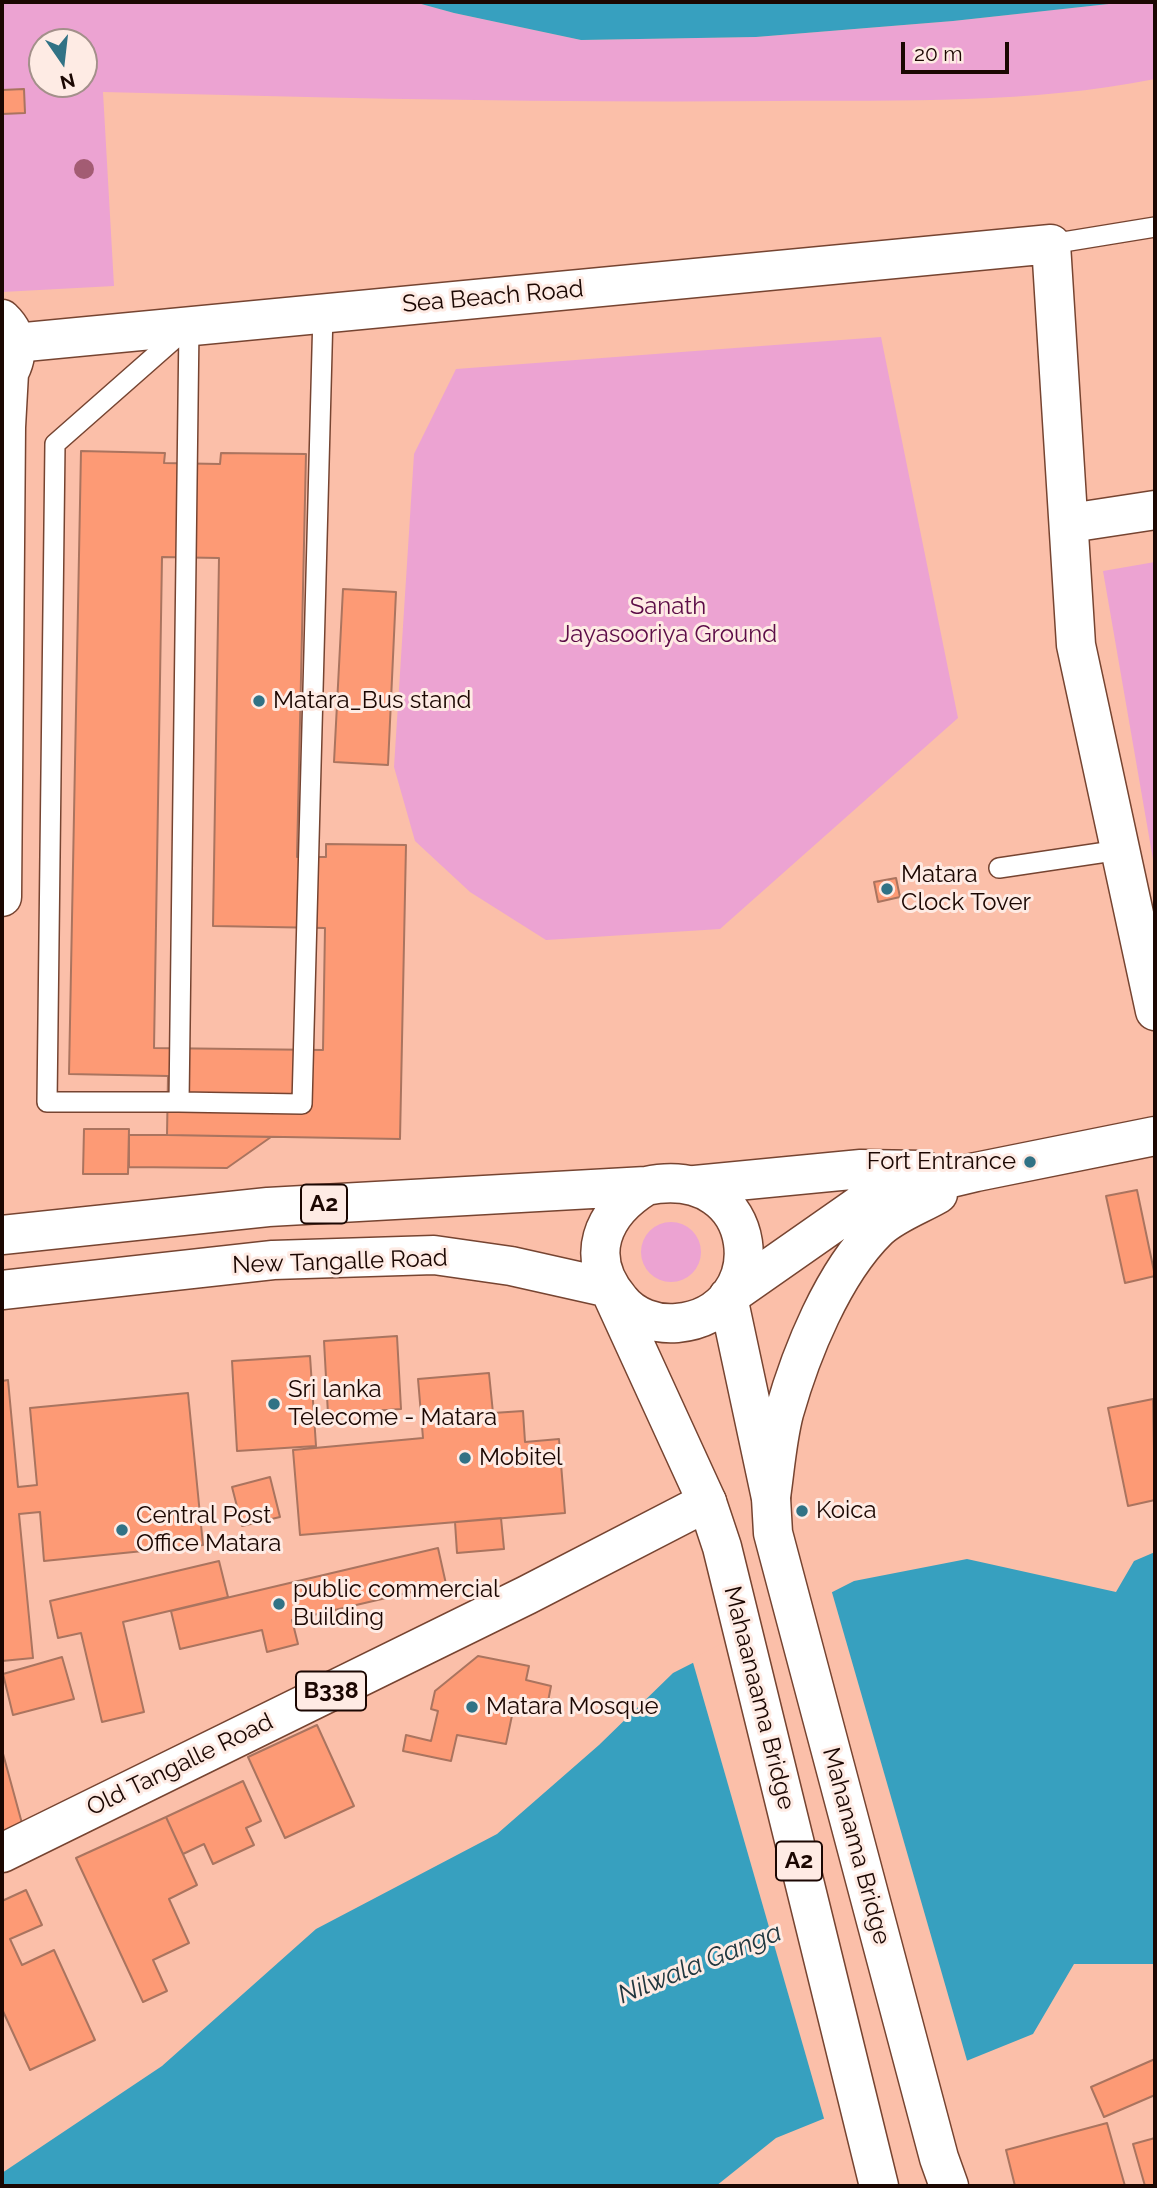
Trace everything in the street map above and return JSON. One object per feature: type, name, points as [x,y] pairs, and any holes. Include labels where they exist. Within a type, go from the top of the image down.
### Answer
[{"type":"main road","name":"Sea Beach Road","points":[[7,354],[189,326],[1051,244]]},
{"type":"main road","points":[[1051,244],[1076,645],[1155,1011]]},
{"type":"main road","points":[[2,898],[7,354]]},
{"type":"main road","points":[[1070,523],[1155,510]]},
{"type":"main road","points":[[976,1172],[861,1169],[695,1185],[670,1181],[646,1186],[626,1198],[610,1217],[601,1240],[601,1265],[609,1288],[624,1306],[644,1318],[666,1324],[700,1317],[871,1197],[976,1172],[1155,1136]]},
{"type":"main road","points":[[772,1516],[784,1414],[812,1336],[854,1256],[880,1227],[976,1172]]},
{"type":"main road","points":[[695,1185],[715,1195],[732,1211],[742,1232],[744,1255],[740,1277],[729,1297]]},
{"type":"main road","name":"A2","points":[[2,1235],[268,1207],[646,1186]]},
{"type":"main road","name":"New Tangalle Road","points":[[2,1290],[273,1260],[434,1255],[511,1266],[609,1288]]},
{"type":"main road","name":"A2","points":[[609,1288],[707,1502]]},
{"type":"main road","name":"A2","points":[[729,1297],[772,1516]]},
{"type":"main road","name":"Old Tangalle Road","points":[[2,1853],[527,1595],[707,1502]]},
{"type":"main road","name":"Mahaanaama Bridge","points":[[707,1502],[722,1547],[878,2181]]},
{"type":"main road","name":"Mahanama Bridge","points":[[772,1516],[944,2172]]},
{"type":"lane","points":[[1051,244],[1155,227]]},
{"type":"lane","points":[[189,326],[55,444],[47,1102],[302,1104],[323,313]]},
{"type":"lane","points":[[179,1102],[189,326]]},
{"type":"lane","points":[[999,868],[1120,850]]},
{"type":"green space","points":[[2,2],[414,2],[581,40],[756,37],[953,21],[1126,2],[1155,2],[1155,79],[1061,93],[966,99],[692,101],[440,100],[103,92],[114,286],[2,292]]},
{"type":"green space","name":"Sanath Jayasooriya Ground","points":[[881,337],[958,718],[720,929],[546,940],[470,892],[415,841],[394,767],[414,454],[456,369]]},
{"type":"green space","points":[[1155,562],[1155,871],[1103,571]]},
{"type":"green space","points":[[671,1222],[688,1227],[696,1235],[701,1252],[696,1269],[688,1277],[671,1282],[654,1277],[646,1269],[641,1252],[646,1235],[654,1227]]},
{"type":"water","points":[[414,2],[1127,2],[953,21],[756,37],[581,40]]},
{"type":"water","name":"Nilwala Ganga","points":[[1155,1552],[1155,1964],[1074,1964],[1033,2034],[776,2138],[716,2186],[2,2186],[2,2173],[162,2066],[316,1929],[497,1834],[599,1745],[673,1673],[854,1581],[967,1559],[1116,1592],[1134,1561]]},
{"type":"pier","points":[[831,1589],[968,2064],[825,2122],[692,1659]]},
{"type":"building","points":[[24,89],[25,113],[2,114],[2,90]]},
{"type":"building","name":"Matara_Bus stand","points":[[81,451],[165,453],[164,463],[220,464],[221,453],[306,454],[297,857],[326,857],[326,844],[406,845],[400,1139],[167,1135],[168,1076],[69,1074]],"holes":[[[162,557],[219,558],[213,926],[325,928],[323,1050],[154,1048]]]},
{"type":"building","points":[[343,589],[396,592],[388,765],[334,762]]},
{"type":"building","name":"Matara Clock Tover","points":[[896,878],[900,897],[878,902],[874,882]]},
{"type":"building","points":[[84,1129],[129,1129],[128,1174],[83,1174]]},
{"type":"building","points":[[129,1135],[271,1137],[227,1168],[129,1167]]},
{"type":"building","points":[[1137,1190],[1155,1276],[1125,1283],[1106,1196]]},
{"type":"building","points":[[397,1336],[401,1409],[328,1414],[324,1341]]},
{"type":"building","name":"Sri lanka Telecome - Matara","points":[[310,1356],[316,1446],[237,1451],[232,1361]]},
{"type":"building","points":[[489,1373],[493,1413],[523,1411],[525,1442],[559,1439],[565,1513],[300,1535],[293,1450],[423,1438],[418,1379]]},
{"type":"building","name":"Central Post Office Matara","points":[[8,1380],[18,1487],[37,1485],[30,1408],[188,1393],[203,1545],[44,1561],[40,1512],[19,1514],[33,1658],[2,1661],[2,1381]]},
{"type":"building","points":[[1153,1399],[1155,1500],[1128,1506],[1108,1408]]},
{"type":"building","points":[[270,1477],[280,1517],[242,1526],[232,1487]]},
{"type":"building","points":[[501,1518],[504,1549],[457,1553],[455,1522]]},
{"type":"building","name":"public commercial Building","points":[[438,1548],[446,1584],[292,1620],[298,1644],[267,1652],[262,1630],[180,1649],[171,1611]]},
{"type":"building","points":[[219,1561],[228,1597],[123,1622],[144,1712],[102,1722],[81,1633],[58,1638],[50,1601]]},
{"type":"building","name":"Matara Mosque","points":[[478,1656],[529,1666],[526,1680],[551,1686],[546,1712],[514,1706],[506,1744],[457,1735],[451,1761],[403,1751],[406,1735],[431,1741],[438,1711],[431,1709],[435,1691]]},
{"type":"building","points":[[62,1657],[74,1699],[13,1715],[3,1674]]},
{"type":"building","points":[[317,1725],[354,1806],[285,1838],[248,1757]]},
{"type":"building","points":[[2,1750],[23,1827],[2,1833]]},
{"type":"building","points":[[243,1781],[261,1821],[246,1828],[254,1845],[213,1864],[204,1844],[183,1854],[166,1817]]},
{"type":"building","points":[[166,1817],[197,1885],[169,1899],[189,1943],[153,1960],[167,1991],[143,2002],[76,1858]]},
{"type":"building","points":[[26,1890],[42,1925],[10,1939],[22,1965],[54,1950],[95,2040],[30,2070],[2,2009],[2,1901]]},
{"type":"building","points":[[1155,2059],[1155,2095],[1104,2117],[1091,2087]]},
{"type":"building","points":[[1107,2123],[1125,2186],[1015,2186],[1006,2150]]},
{"type":"building","points":[[1155,2138],[1155,2186],[1145,2186],[1133,2144]]},
{"type":"place","name":"Matara_Bus stand","points":[[259,701]]},
{"type":"place","name":"Matara Clock Tover","points":[[887,889]]},
{"type":"place","name":"Fort Entrance","points":[[1030,1162]]},
{"type":"place","name":"Sri lanka Telecome - Matara","points":[[274,1404]]},
{"type":"place","name":"Mobitel","points":[[465,1458]]},
{"type":"place","name":"Koica","points":[[802,1511]]},
{"type":"place","name":"Central Post Office Matara","points":[[122,1530]]},
{"type":"place","name":"public commercial Building","points":[[279,1604]]},
{"type":"place","name":"Matara Mosque","points":[[472,1707]]}]
